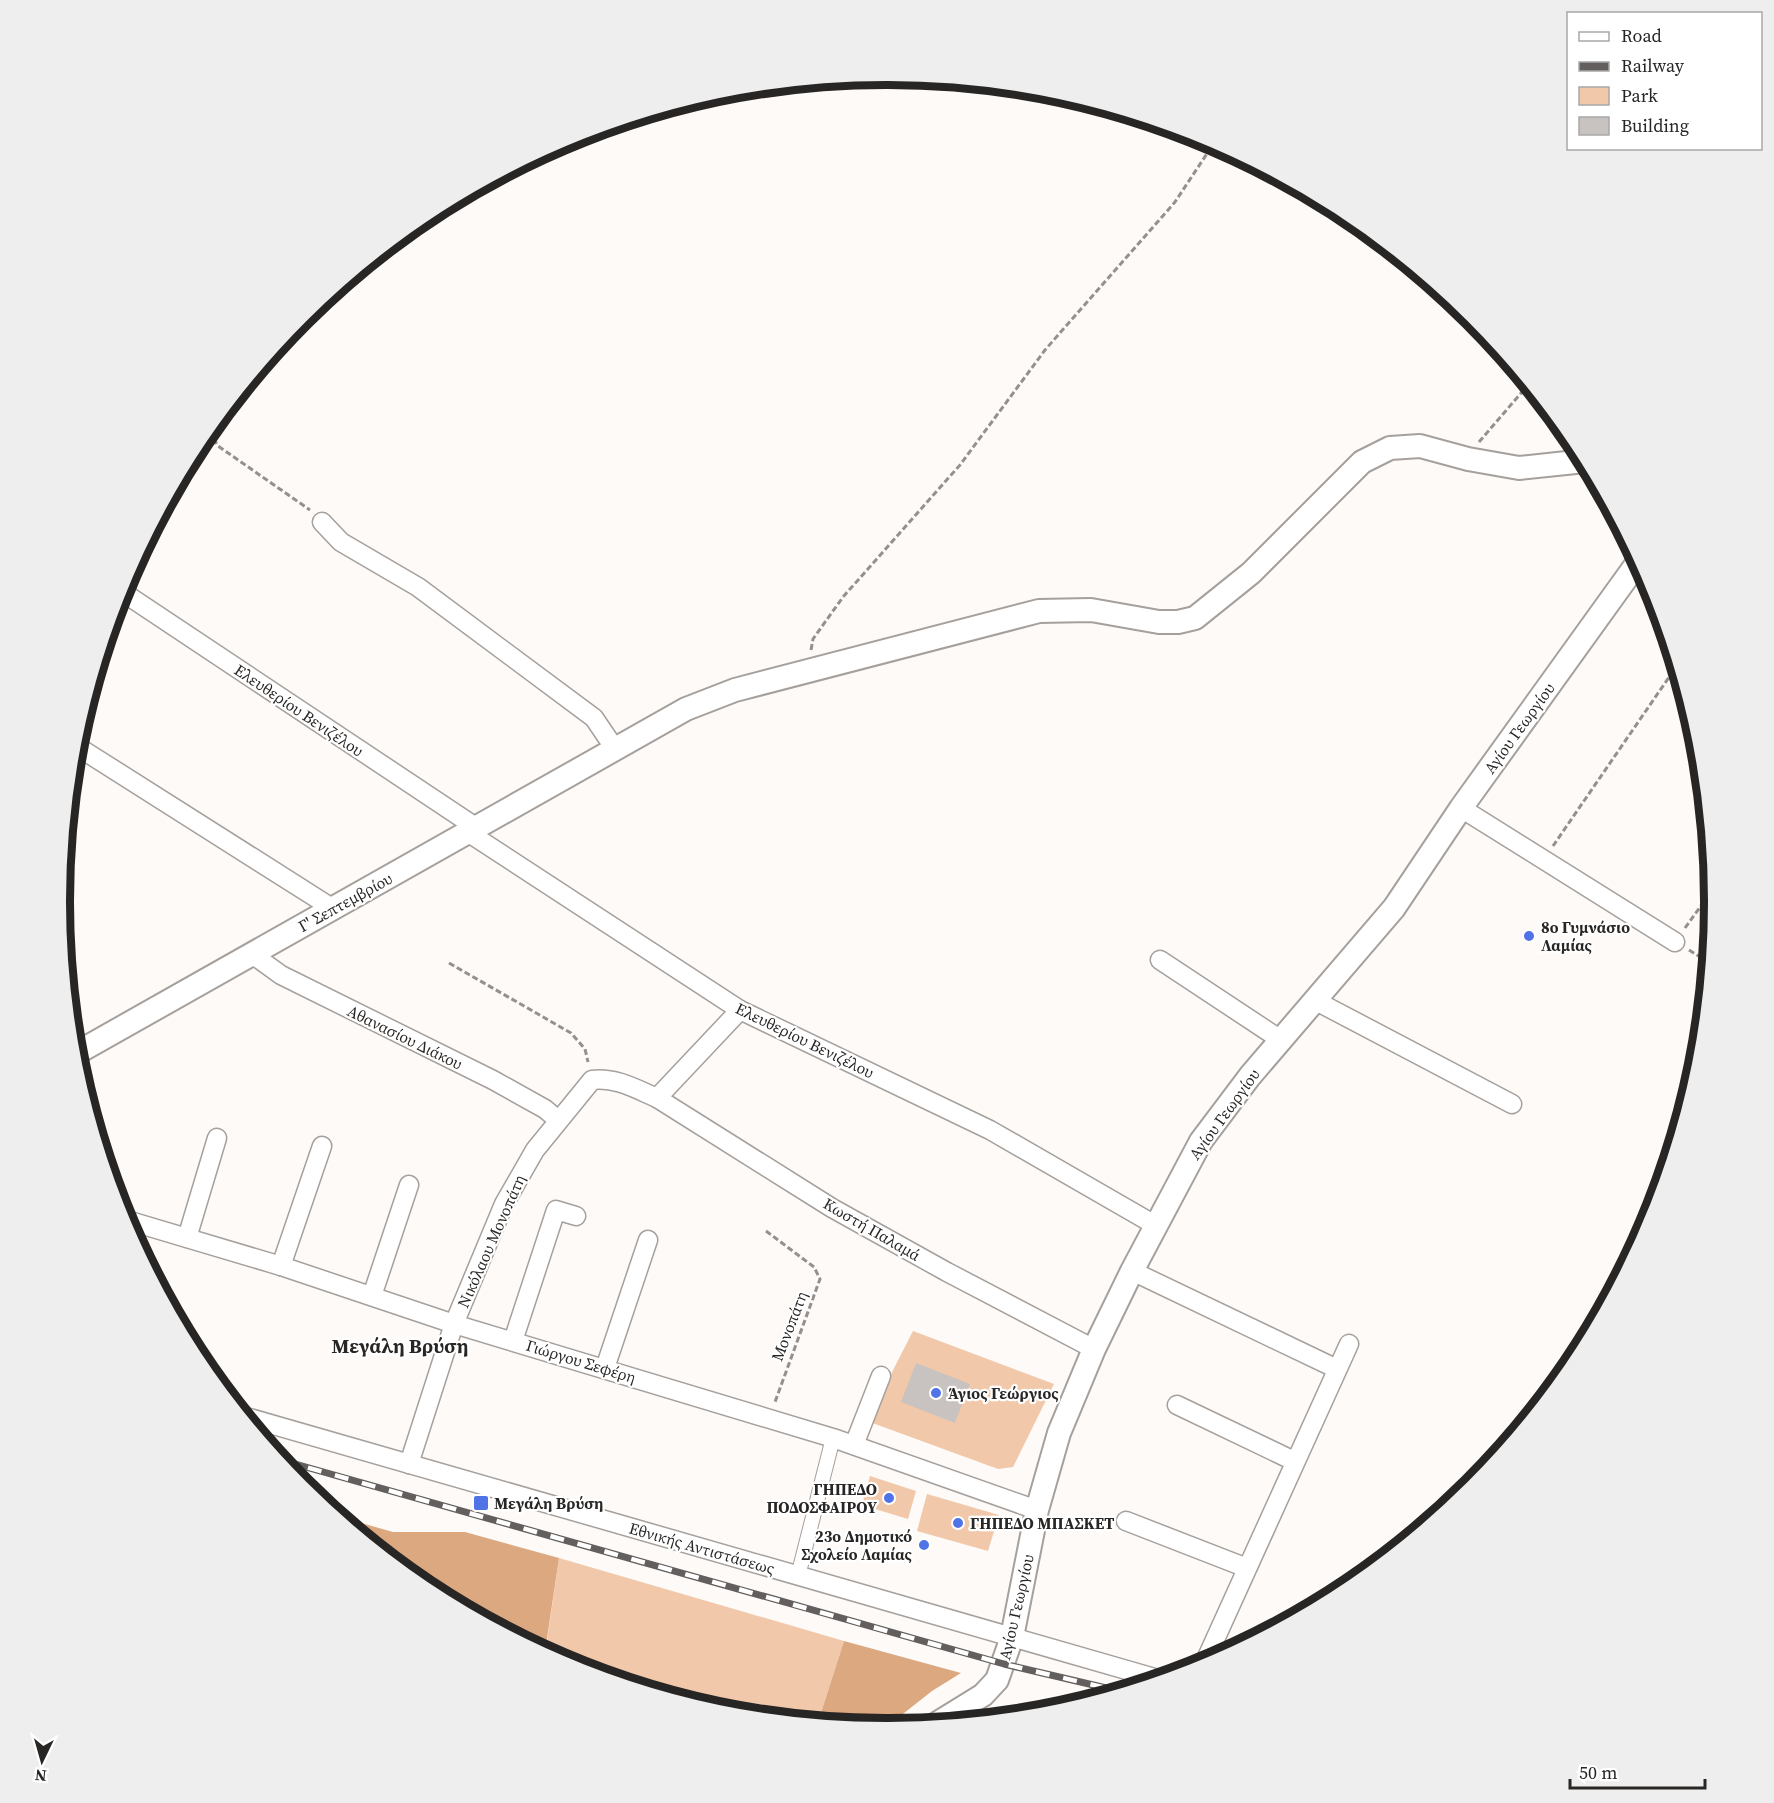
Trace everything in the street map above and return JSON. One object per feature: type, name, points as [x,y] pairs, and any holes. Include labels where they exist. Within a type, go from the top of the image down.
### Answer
[{"type":"street","name":"Γ' Σεπτεμβρίου","points":[[84,1049],[615,749],[711,698],[1039,611],[1091,610],[1160,622],[1178,622],[1195,618],[1251,573],[1362,462],[1390,448],[1420,446],[1468,459],[1520,468],[1575,462]]},
{"type":"street","points":[[322,522],[341,542],[417,587],[594,718],[615,749]]},
{"type":"street","name":"Αγίου Γεωργίου","points":[[949,1715],[992,1687],[1002,1669],[1012,1637],[1037,1510],[1059,1433],[1094,1349],[1155,1225],[1201,1141],[1281,1040],[1394,908],[1461,808],[1632,570]]},
{"type":"street","name":"Ελευθερίου Βενιζέλου","points":[[130,597],[740,1010],[990,1130],[1155,1225]]},
{"type":"street","points":[[84,751],[332,908]]},
{"type":"street","points":[[1461,808],[1675,942]]},
{"type":"street","name":"Αθανασίου Διάκου","points":[[252,954],[281,975],[493,1080],[545,1109],[558,1120]]},
{"type":"street","points":[[1160,960],[1281,1040]]},
{"type":"street","points":[[1316,1001],[1512,1104]]},
{"type":"street","points":[[592,1080],[619,1082],[657,1098],[740,1010]]},
{"type":"street","name":"Νικόλαου Μονοπάτη","points":[[409,1464],[454,1324],[491,1234],[517,1179],[535,1150],[592,1080]]},
{"type":"street","name":"Κωστή Παλαμά","points":[[657,1098],[832,1208],[947,1272],[1094,1349]]},
{"type":"street","points":[[187,1238],[217,1138]]},
{"type":"street","points":[[281,1266],[322,1146]]},
{"type":"street","points":[[372,1296],[409,1185]]},
{"type":"street","points":[[513,1341],[556,1210],[576,1216]]},
{"type":"street","name":"Γιώργου Σεφέρη","points":[[139,1227],[187,1238],[281,1266],[454,1324],[770,1418],[854,1445],[1037,1510]]},
{"type":"street","points":[[605,1368],[648,1240]]},
{"type":"street","points":[[1132,1271],[1337,1369]]},
{"type":"street","points":[[1210,1651],[1349,1344]]},
{"type":"street","points":[[854,1445],[881,1376]]},
{"type":"street","points":[[1176,1405],[1294,1461]]},
{"type":"street","name":"Εθνικής Αντιστάσεως","points":[[256,1420],[1147,1676]]},
{"type":"street","points":[[798,1576],[833,1438]]},
{"type":"street","points":[[1126,1521],[1247,1568]]},
{"type":"path","points":[[805,672],[813,639],[843,597],[960,465],[1045,350],[1175,202],[1209,151]]},
{"type":"path","points":[[1468,459],[1480,439],[1523,390]]},
{"type":"path","points":[[214,440],[218,446],[304,504],[322,522]]},
{"type":"path","points":[[1543,860],[1671,674]]},
{"type":"path","points":[[1675,942],[1704,902]]},
{"type":"path","points":[[449,963],[571,1033],[585,1049],[592,1080]]},
{"type":"path","name":"Μονοπάτη","points":[[766,1231],[814,1267],[820,1279],[788,1360],[770,1418]]},
{"type":"green space","points":[[913,1331],[1054,1384],[1013,1467],[998,1469],[867,1421]]},
{"type":"green space","name":"ΓΗΠΕΔΟ ΠΟΔΟΣΦΑΙΡΟΥ","points":[[870,1476],[916,1491],[908,1519],[862,1505]]},
{"type":"green space","name":"ΓΗΠΕΔΟ ΜΠΑΣΚΕΤ","points":[[927,1494],[999,1515],[988,1551],[917,1531]]},
{"type":"green space","points":[[559,1558],[844,1641],[820,1715],[780,1711],[680,1691],[597,1664],[547,1643]]},
{"type":"shaded area","points":[[357,1522],[393,1532],[465,1532],[559,1558],[546,1643],[479,1609],[433,1580]]},
{"type":"shaded area","points":[[844,1641],[961,1673],[932,1691],[898,1718],[820,1715]]},
{"type":"building","name":"Άγιος Γεώργιος","points":[[916,1363],[970,1384],[955,1423],[901,1402]]},
{"type":"railway","points":[[296,1464],[1004,1664],[1105,1688]]},
{"type":"place","name":"8ο Γυμνάσιο Λαμίας","points":[[1529,936]]},
{"type":"place","name":"Άγιος Γεώργιος","points":[[936,1393]]},
{"type":"place","name":"ΓΗΠΕΔΟ ΠΟΔΟΣΦΑΙΡΟΥ","points":[[889,1498]]},
{"type":"place","name":"Μεγάλη Βρύση","points":[[481,1503]]},
{"type":"place","name":"ΓΗΠΕΔΟ ΜΠΑΣΚΕΤ","points":[[958,1523]]},
{"type":"place","name":"23ο Δημοτικό Σχολείο Λαμίας","points":[[924,1545]]},
{"type":"district","name":"Μεγάλη Βρύση","points":[[400,1346]]}]
